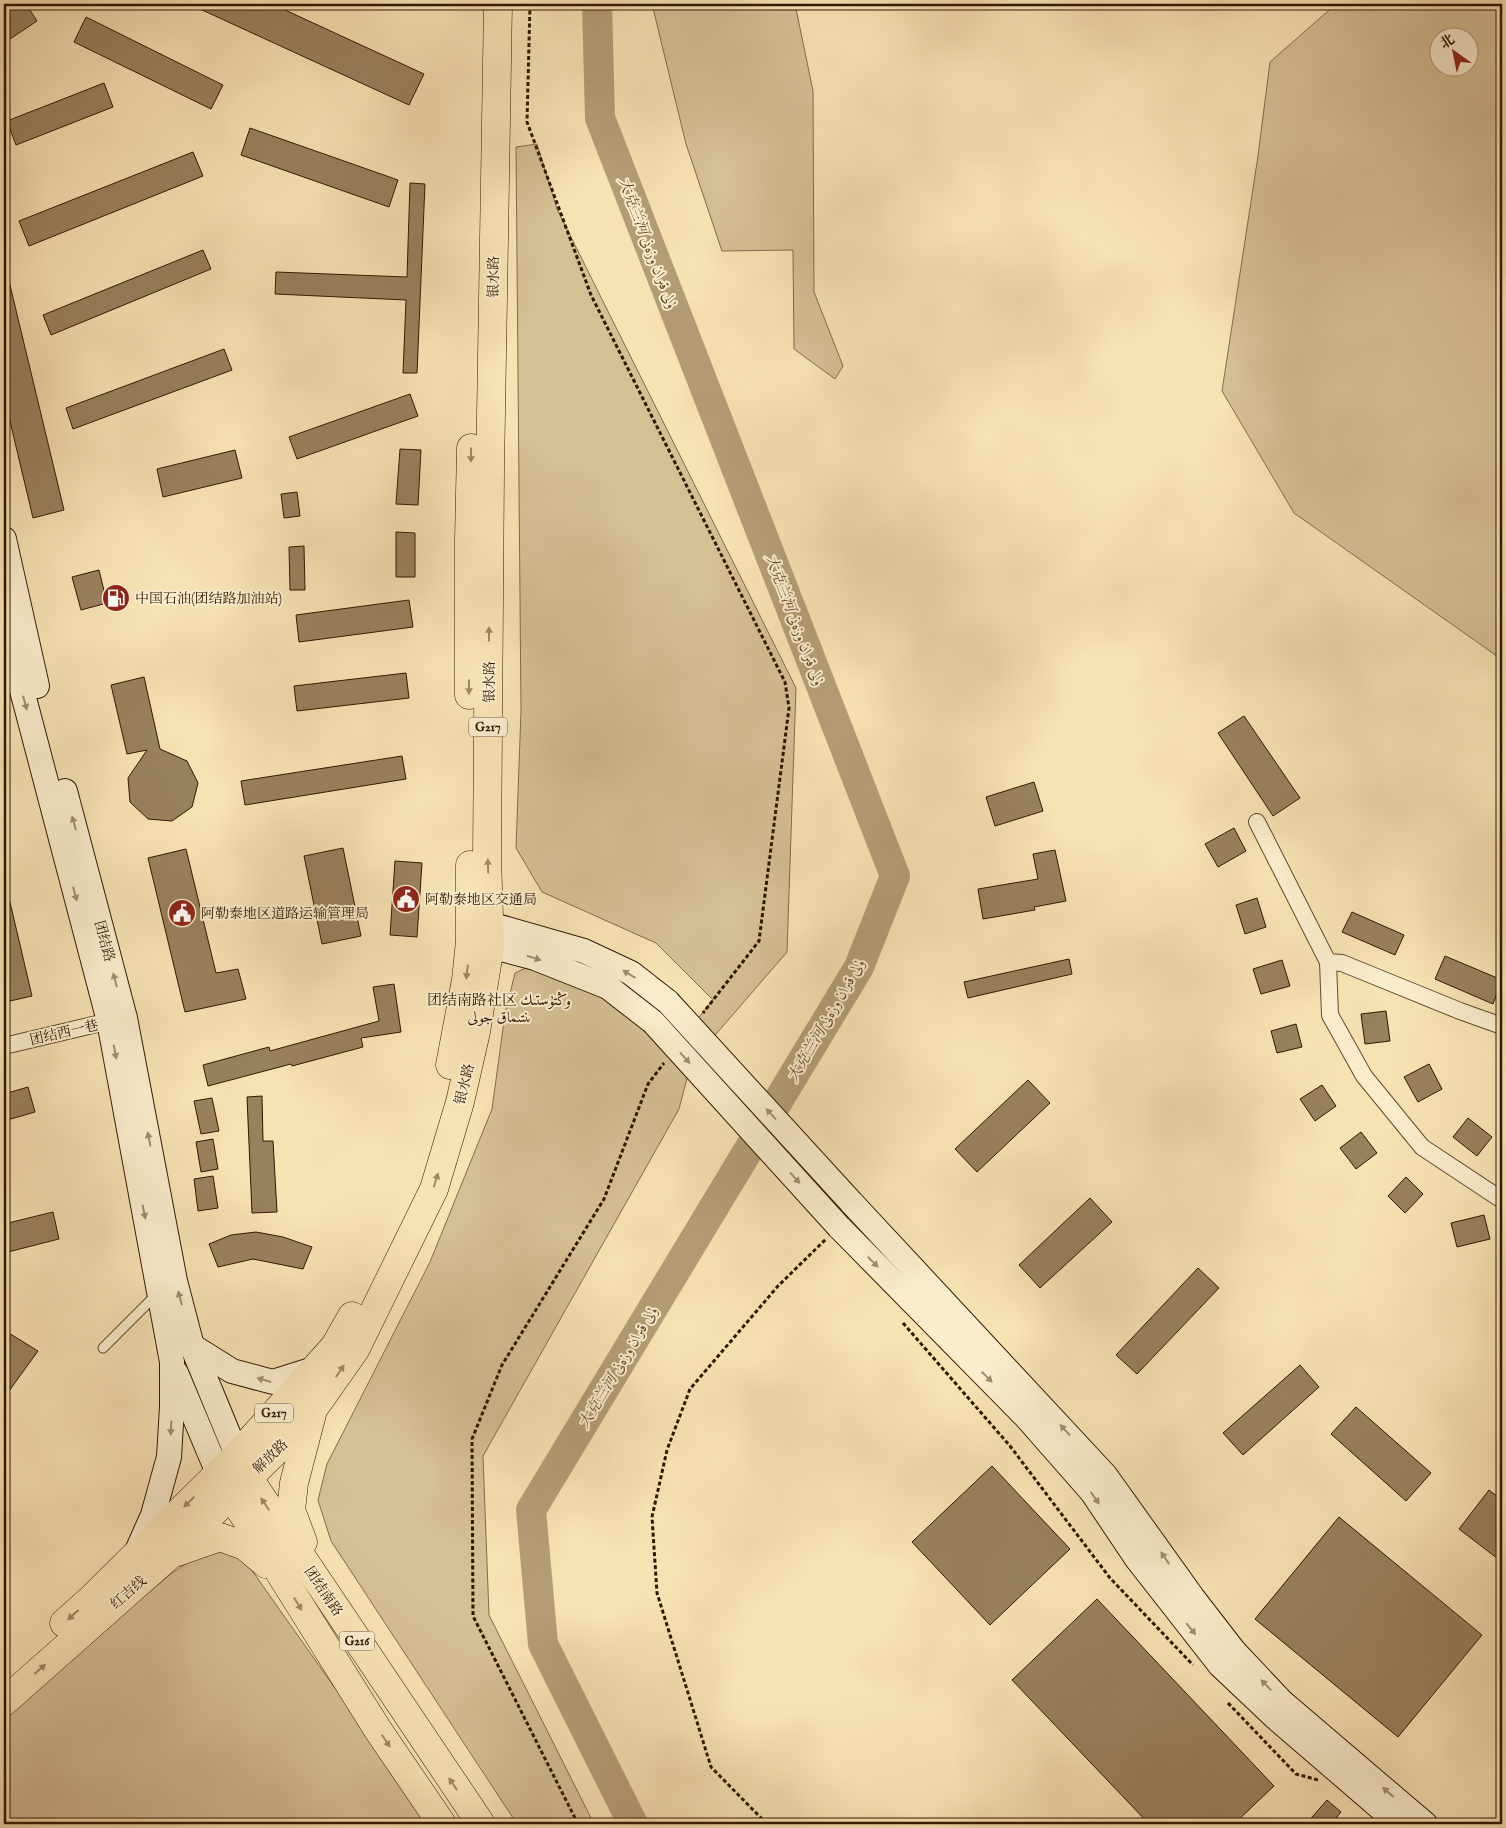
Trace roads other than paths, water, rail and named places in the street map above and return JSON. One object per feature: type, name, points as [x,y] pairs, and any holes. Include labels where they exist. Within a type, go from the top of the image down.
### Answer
[{"type":"highway","name":"银水路","points":[[311,1370],[334,1346],[372,1280],[414,1191],[446,1092],[466,980],[480,932],[469,539],[481,4]]},
{"type":"highway","name":"银水路","points":[[312,1412],[354,1350],[434,1189],[460,1102],[476,1032],[480,932],[487,848],[490,483],[498,4]]},
{"type":"highway","name":"G217","points":[[233,1475],[311,1370]]},
{"type":"highway","name":"解放路","points":[[233,1475],[282,1445],[312,1412]]},
{"type":"highway","points":[[312,1412],[294,1483],[291,1510],[314,1577]]},
{"type":"highway","name":"红吉线","points":[[4,1702],[171,1554],[233,1475]]},
{"type":"highway","name":"红吉线","points":[[4,1677],[91,1599],[135,1555],[233,1475]]},
{"type":"highway","name":"团结南路","points":[[233,1475],[314,1577],[481,1824]]},
{"type":"highway","name":"团结南路","points":[[233,1475],[282,1578],[378,1730],[442,1824]]},
{"type":"highway","points":[[171,1554],[220,1537],[245,1546],[282,1578]]},
{"type":"main road","name":"团结路","points":[[4,539],[8,577],[30,659],[117,1019],[175,1281],[192,1346],[233,1475]]},
{"type":"main road","name":"团结路","points":[[4,622],[117,1019],[159,1291],[172,1362]]},
{"type":"main road","points":[[480,932],[584,951],[630,974],[668,1002],[851,1202],[1106,1475],[1193,1598],[1234,1651],[1282,1702],[1425,1824]]},
{"type":"main road","points":[[480,932],[535,958],[608,987],[652,1022],[838,1227],[1027,1418],[1092,1492],[1137,1559],[1220,1665],[1276,1718],[1399,1824]]},
{"type":"main road","points":[[192,1346],[232,1371],[273,1382],[311,1370]]},
{"type":"main road","points":[[172,1362],[233,1475]]},
{"type":"main road","points":[[135,1555],[153,1515],[169,1457],[172,1362]]},
{"type":"street","points":[[1257,822],[1328,962],[1330,1015],[1364,1076],[1422,1147],[1502,1200]]},
{"type":"street","points":[[1328,962],[1342,964],[1502,1026]]},
{"type":"street","name":"团结西一巷","points":[[4,1046],[117,1019]]},
{"type":"lane","points":[[103,1348],[159,1291]]},
{"type":"waterway","name":"大克兰河 ۇلى قىران وزەنى","points":[[597,4],[600,118],[895,876],[859,967],[531,1510],[543,1644],[633,1824]]},
{"type":"place","name":"中国石油(团结路加油站)","points":[[116,598]]},
{"type":"place","name":"阿勒泰地区交通局","points":[[406,899]]},
{"type":"place","name":"阿勒泰地区道路运输管理局","points":[[182,913]]},
{"type":"district","name":"团结南路社区 وڭتۇستىك ىنتىماق جولى","points":[[499,1008]]}]
